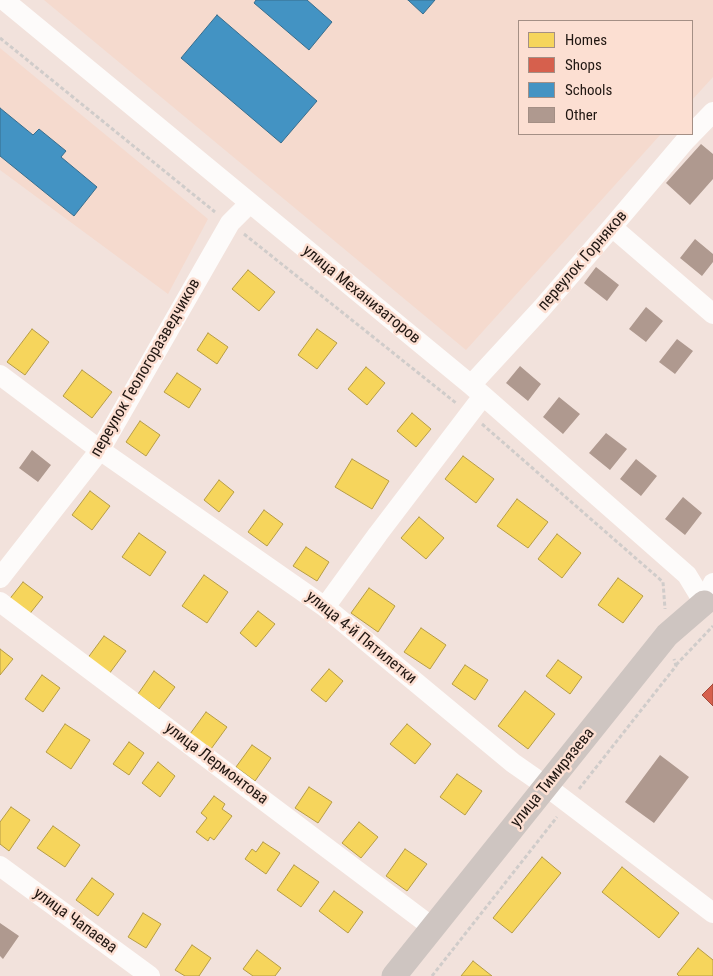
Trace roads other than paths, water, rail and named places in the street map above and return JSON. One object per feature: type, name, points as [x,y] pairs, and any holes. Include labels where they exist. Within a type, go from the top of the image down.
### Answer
[{"type":"main road","name":"улица Тимирязева","points":[[394,976],[667,635],[710,595]]},
{"type":"street","name":"улица Механизаторов","points":[[4,0],[477,390],[710,595]]},
{"type":"street","name":"переулок Горняков","points":[[693,133],[713,112]]},
{"type":"street","name":"переулок Горняков","points":[[325,607],[378,534],[477,390],[542,308],[691,135]]},
{"type":"street","name":"переулок Геологоразведчиков","points":[[0,578],[100,450],[230,224],[250,203]]},
{"type":"street","points":[[612,227],[713,314]]},
{"type":"street","name":"улица 4-й Пятилетки","points":[[0,375],[100,450],[325,607],[513,763],[713,913]]},
{"type":"street","name":"улица Лермонтова","points":[[0,602],[432,927]]},
{"type":"street","name":"улица Чапаева","points":[[0,866],[150,976]]}]
